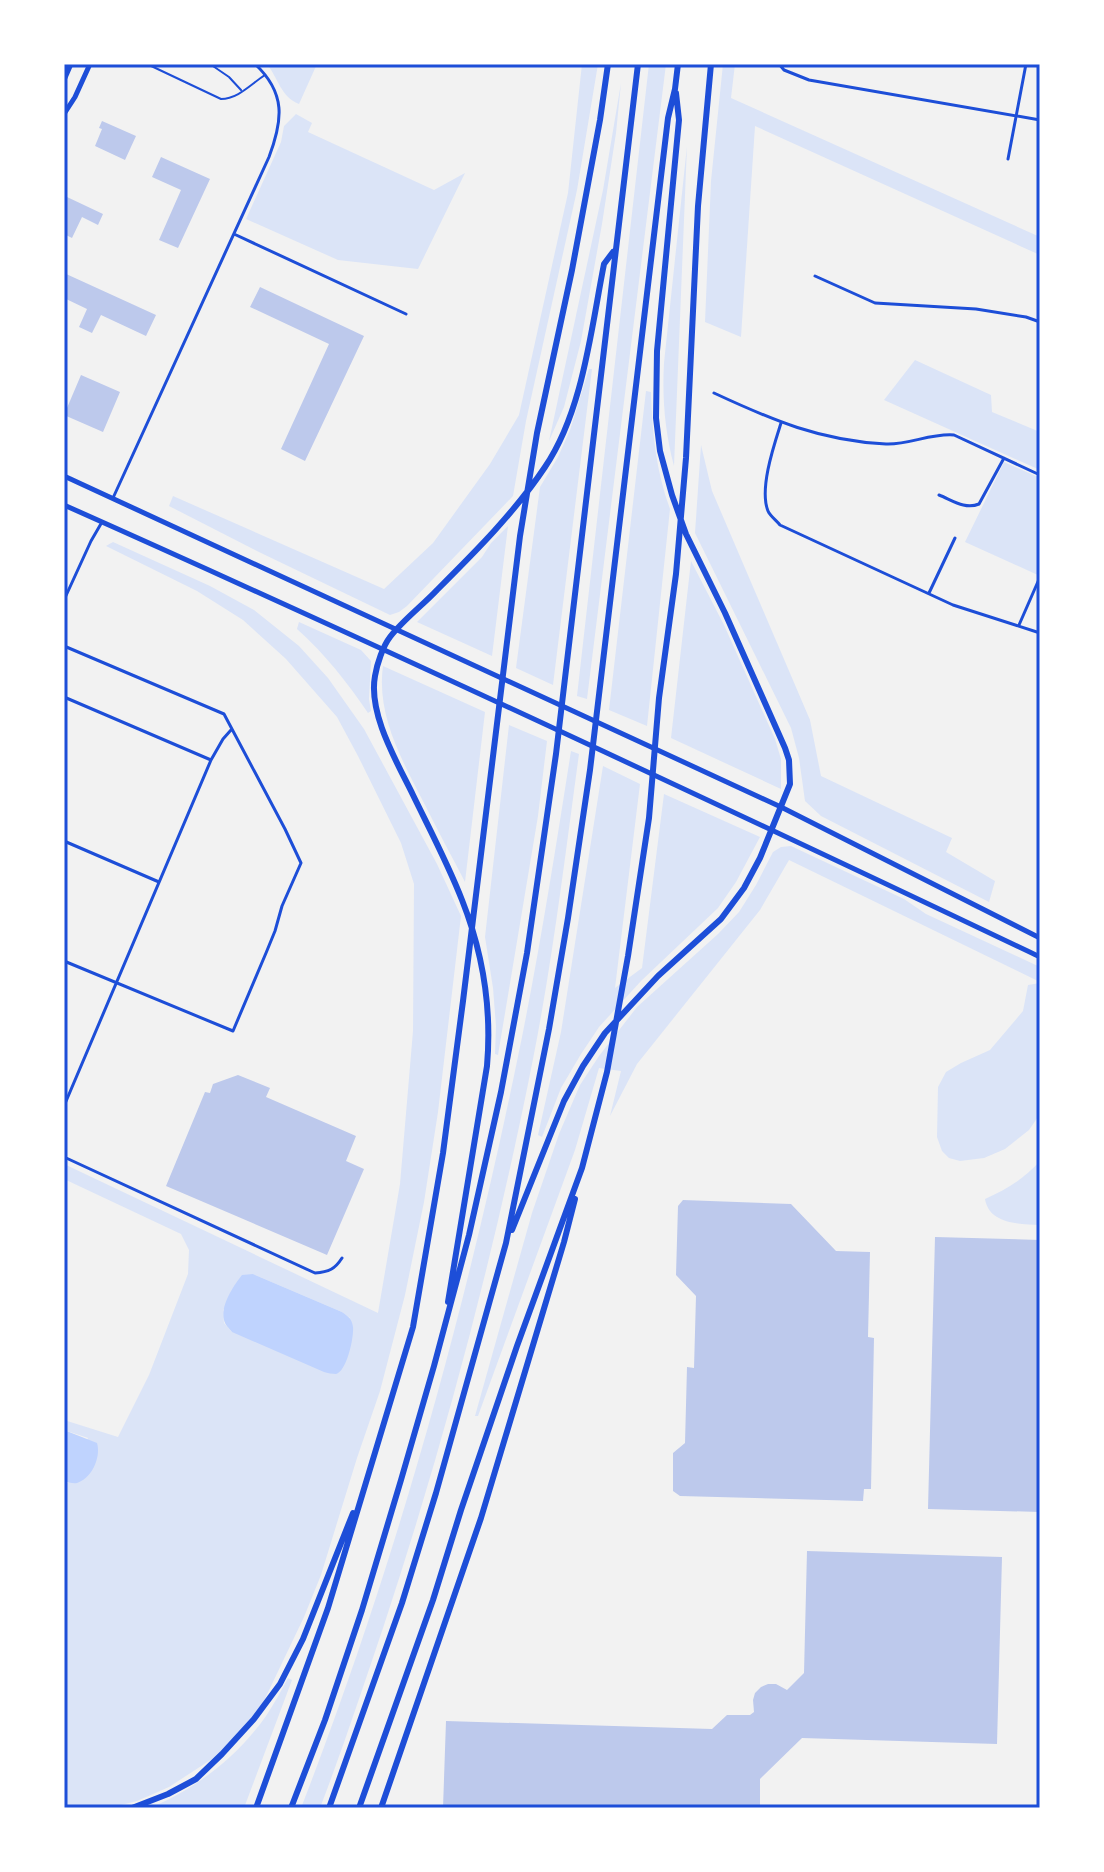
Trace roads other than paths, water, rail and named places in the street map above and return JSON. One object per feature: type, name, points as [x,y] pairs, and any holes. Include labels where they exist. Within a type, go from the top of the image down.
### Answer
[{"type":"highway","points":[[256,1808],[328,1608],[413,1327],[443,1153],[520,536],[608,64]]},
{"type":"highway","points":[[291,1808],[362,1610],[443,1333],[501,1092],[527,953],[556,754],[638,64]]},
{"type":"highway","points":[[329,1808],[406,1590],[436,1493],[506,1243],[552,1015],[590,770],[668,118],[678,64]]},
{"type":"highway","points":[[381,1808],[481,1518],[564,1242],[607,1072],[649,818],[659,698],[676,574],[686,458],[697,222],[711,64]]},
{"type":"highway","points":[[506,1243],[564,1101],[583,1066],[605,1033],[658,976],[727,911],[744,888],[790,784],[785,748],[686,534],[660,451],[656,418],[656,363],[679,120],[675,89]]},
{"type":"highway","points":[[443,1333],[487,1066],[490,1035],[488,1005],[477,945],[462,899],[379,720],[374,697],[377,666],[390,637],[510,513],[546,465],[574,401],[604,264],[615,249]]},
{"type":"highway","points":[[359,1808],[433,1600],[517,1346],[582,1168]]},
{"type":"highway","points":[[132,1808],[196,1779],[254,1719],[280,1684],[303,1639],[368,1476]]},
{"type":"main road","points":[[64,80],[71,64]]},
{"type":"main road","points":[[64,114],[90,64]]},
{"type":"main road","points":[[64,476],[781,807],[1040,938]]},
{"type":"main road","points":[[64,505],[384,649],[1040,957]]},
{"type":"street","points":[[113,498],[278,134],[280,116],[273,84],[255,64]]},
{"type":"street","points":[[779,64],[784,70],[809,80],[1040,120]]},
{"type":"street","points":[[1008,159],[1026,64]]},
{"type":"street","points":[[234,234],[406,314]]},
{"type":"street","points":[[815,276],[875,303],[976,309],[1040,322]]},
{"type":"street","points":[[714,393],[781,423],[817,434],[890,444],[942,434],[954,435],[1040,475]]},
{"type":"street","points":[[781,423],[773,447],[765,493],[768,511],[780,525],[929,593],[1040,633]]},
{"type":"street","points":[[939,495],[964,506],[979,504],[1004,458]]},
{"type":"street","points":[[64,600],[102,522]]},
{"type":"street","points":[[929,593],[955,538]]},
{"type":"street","points":[[1019,625],[1040,577]]},
{"type":"street","points":[[64,646],[224,714],[301,863],[233,1031],[64,961]]},
{"type":"street","points":[[64,697],[211,760]]},
{"type":"street","points":[[64,1106],[211,760],[231,729]]},
{"type":"street","points":[[64,841],[159,882]]},
{"type":"street","points":[[64,1157],[315,1273],[336,1268],[342,1258]]},
{"type":"lane","points":[[147,64],[221,99],[228,99],[266,74]]},
{"type":"lane","points":[[210,64],[242,91]]},
{"type":"water","points":[[253,1274],[342,1312],[349,1318],[353,1327],[352,1338],[340,1372],[324,1372],[232,1332],[224,1320],[226,1302],[242,1275]]},
{"type":"water","points":[[64,1430],[97,1443],[98,1454],[94,1466],[77,1483],[64,1481]]}]
